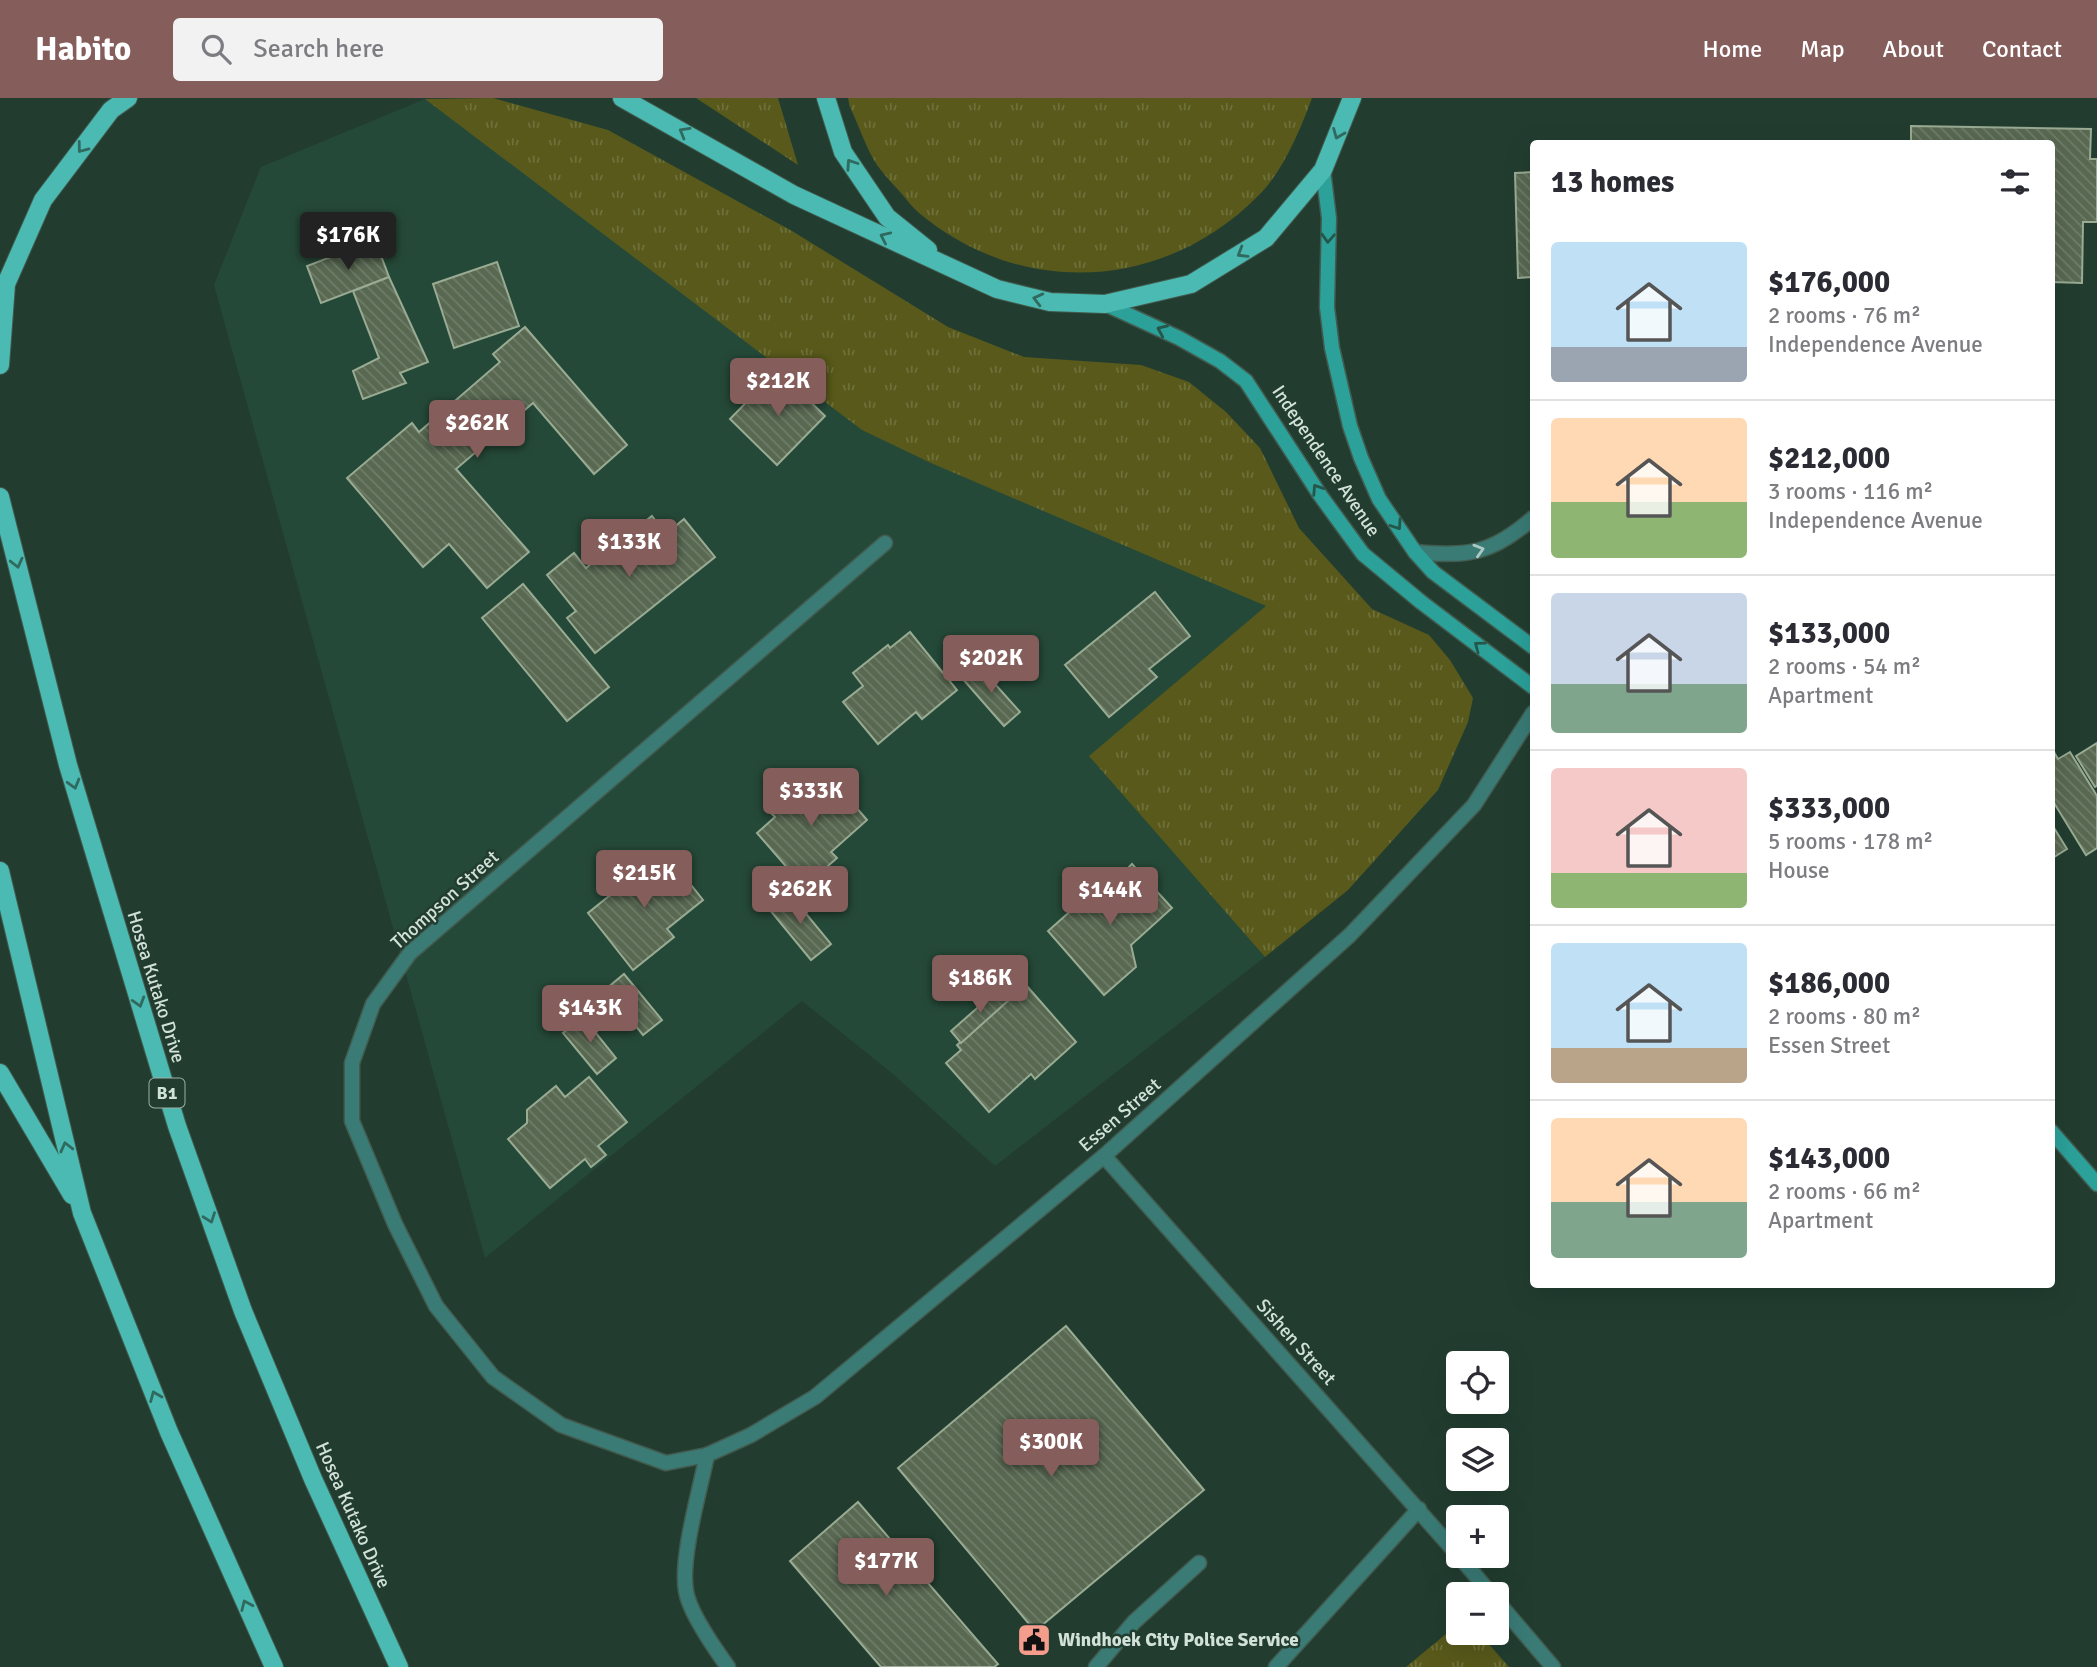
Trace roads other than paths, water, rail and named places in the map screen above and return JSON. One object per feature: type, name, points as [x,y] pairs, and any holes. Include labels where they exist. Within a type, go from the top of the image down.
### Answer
[{"type":"main road","points":[[0,365],[6,284],[43,200],[111,110],[128,98]]},
{"type":"main road","name":"Independence Avenue","points":[[622,98],[794,195],[997,289],[1050,302],[1105,304],[1191,284],[1266,238],[1323,170],[1352,98]]},
{"type":"main road","name":"Independence Avenue","points":[[826,98],[843,152],[887,216],[947,266]]},
{"type":"main road","name":"Independence Avenue","points":[[1323,170],[1329,218],[1327,307],[1332,348],[1350,426],[1361,458],[1379,499],[1415,552],[1433,572],[1530,646]]},
{"type":"main road","name":"Independence Avenue","points":[[1105,304],[1179,338],[1220,361],[1246,381],[1320,495],[1363,554],[1389,578],[1530,685]]},
{"type":"main road","name":"Hosea Kutako Drive","points":[[0,497],[68,765],[177,1126],[243,1311],[313,1479],[399,1667]]},
{"type":"main road","points":[[0,872],[82,1213],[169,1432],[274,1667]]},
{"type":"main road","points":[[0,1073],[82,1213]]},
{"type":"main road","points":[[2055,1136],[2097,1184]]},
{"type":"street","points":[[1415,552],[1471,554],[1493,546],[1530,521]]},
{"type":"street","name":"Thompson Street","points":[[666,1463],[561,1425],[493,1377],[436,1306],[395,1224],[352,1121],[352,1063],[373,1004],[410,953],[885,543]]},
{"type":"street","name":"Essen Street","points":[[666,1463],[707,1455],[751,1435],[814,1396],[1104,1156],[1350,936],[1474,805],[1530,717]]},
{"type":"street","name":"Sishen Street","points":[[1104,1156],[1446,1541]]},
{"type":"street","points":[[707,1455],[685,1564],[686,1592],[710,1642],[728,1667]]},
{"type":"street","points":[[1276,1667],[1419,1508]]},
{"type":"street","points":[[1096,1667],[1134,1622],[1199,1563]]},
{"type":"street","name":"Sishen Street","points":[[1469,1568],[1481,1582]]},
{"type":"street","points":[[1509,1615],[1553,1667]]},
{"type":"place","name":"Windhoek City Police Service","points":[[1034,1640]]}]
